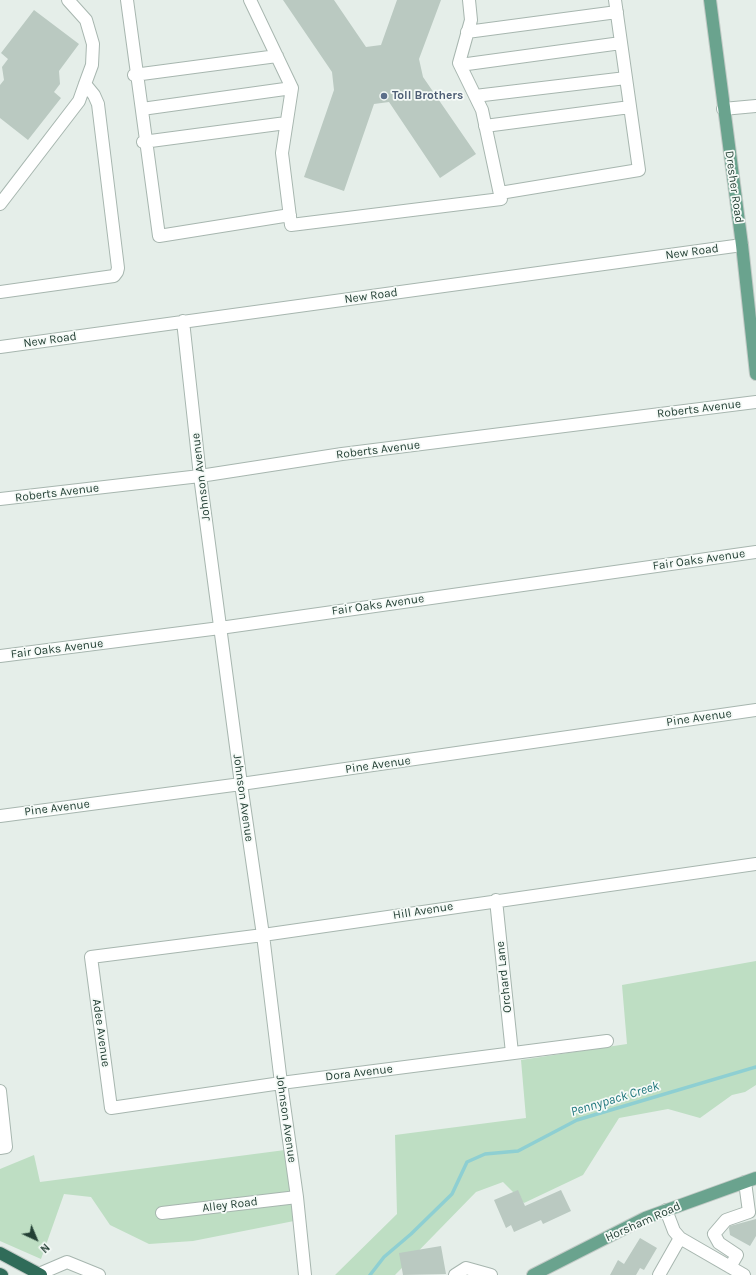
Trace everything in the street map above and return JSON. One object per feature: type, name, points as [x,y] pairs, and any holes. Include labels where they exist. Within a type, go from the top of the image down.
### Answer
[{"type":"highway","points":[[0,1253],[40,1275]]},
{"type":"main road","name":"Dresher Road","points":[[710,0],[755,347],[756,374]]},
{"type":"main road","name":"Horsham Road","points":[[533,1275],[550,1271],[645,1218],[750,1180]]},
{"type":"street","points":[[0,204],[79,101],[92,65],[93,44],[86,20],[68,0]]},
{"type":"street","points":[[127,0],[136,75],[142,109],[144,142],[159,236],[290,215]]},
{"type":"street","points":[[250,0],[292,88],[282,152],[291,225],[501,199],[482,110],[459,63],[471,20],[469,0]]},
{"type":"street","points":[[467,32],[616,6],[639,170],[500,193]]},
{"type":"street","points":[[460,65],[621,43]]},
{"type":"street","points":[[136,75],[277,56]]},
{"type":"street","points":[[475,96],[626,78]]},
{"type":"street","points":[[0,292],[114,276],[117,272],[118,268],[98,104],[94,95],[85,84]]},
{"type":"street","points":[[142,109],[292,88]]},
{"type":"street","points":[[723,109],[756,106]]},
{"type":"street","points":[[485,126],[630,107]]},
{"type":"street","points":[[144,142],[286,123]]},
{"type":"street","name":"New Road","points":[[0,347],[742,245]]},
{"type":"street","name":"Johnson Avenue","points":[[183,321],[200,476],[241,784],[263,935],[297,1197],[305,1275]]},
{"type":"street","name":"Roberts Avenue","points":[[0,500],[200,476],[342,454],[756,402]]},
{"type":"street","name":"Fair Oaks Avenue","points":[[0,656],[220,628],[756,552]]},
{"type":"street","name":"Pine Avenue","points":[[0,816],[241,784],[756,710]]},
{"type":"street","name":"Hill Avenue","points":[[90,957],[263,935],[496,900],[756,864]]},
{"type":"street","name":"Orchard Lane","points":[[496,900],[512,1053]]},
{"type":"street","name":"Adee Avenue","points":[[90,957],[111,1108]]},
{"type":"street","name":"Dora Avenue","points":[[111,1108],[281,1083],[607,1041]]},
{"type":"street","points":[[0,1090],[6,1147],[0,1148]]},
{"type":"street","points":[[730,1267],[737,1255],[719,1243],[714,1234],[726,1220],[749,1212],[750,1180]]},
{"type":"street","name":"Alley Road","points":[[162,1213],[297,1197]]},
{"type":"street","points":[[666,1210],[674,1231],[680,1238],[744,1275]]},
{"type":"street","points":[[659,1275],[680,1238]]},
{"type":"street","points":[[40,1275],[67,1262],[99,1275]]},
{"type":"street","points":[[455,1275],[466,1268],[491,1275]]},
{"type":"green space","points":[[756,961],[756,1085],[745,1092],[732,1095],[700,1118],[668,1109],[619,1118],[583,1175],[524,1203],[503,1182],[476,1192],[395,1275],[335,1275],[397,1214],[395,1135],[526,1118],[521,1060],[627,1044],[622,985]]},
{"type":"green space","points":[[285,1150],[294,1221],[193,1241],[149,1244],[110,1225],[91,1197],[64,1194],[41,1259],[0,1241],[0,1169],[34,1155],[40,1182]]},
{"type":"building","name":"Toll Brothers","points":[[283,0],[334,0],[366,47],[381,45],[397,0],[441,0],[419,59],[423,77],[476,154],[440,178],[389,102],[374,104],[344,191],[304,177],[334,90],[332,72]]},
{"type":"building","points":[[34,10],[79,44],[59,71],[60,84],[54,92],[61,98],[28,140],[0,118],[0,85],[4,80],[2,67],[8,59],[1,53]]},
{"type":"building","points":[[518,1190],[525,1206],[561,1190],[571,1211],[543,1224],[541,1220],[514,1232],[511,1225],[506,1228],[494,1200]]},
{"type":"building","points":[[756,1219],[756,1236],[750,1246],[730,1235],[730,1226]]},
{"type":"building","points":[[640,1238],[657,1248],[644,1270],[640,1268],[636,1275],[610,1275],[618,1260],[624,1264]]},
{"type":"building","points":[[441,1246],[446,1274],[403,1275],[399,1253]]},
{"type":"waterway","name":"Pennypack Creek","points":[[370,1275],[384,1257],[411,1234],[452,1194],[467,1162],[485,1154],[518,1151],[577,1120],[756,1067]]},
{"type":"place","name":"Toll Brothers","points":[[384,96]]}]
